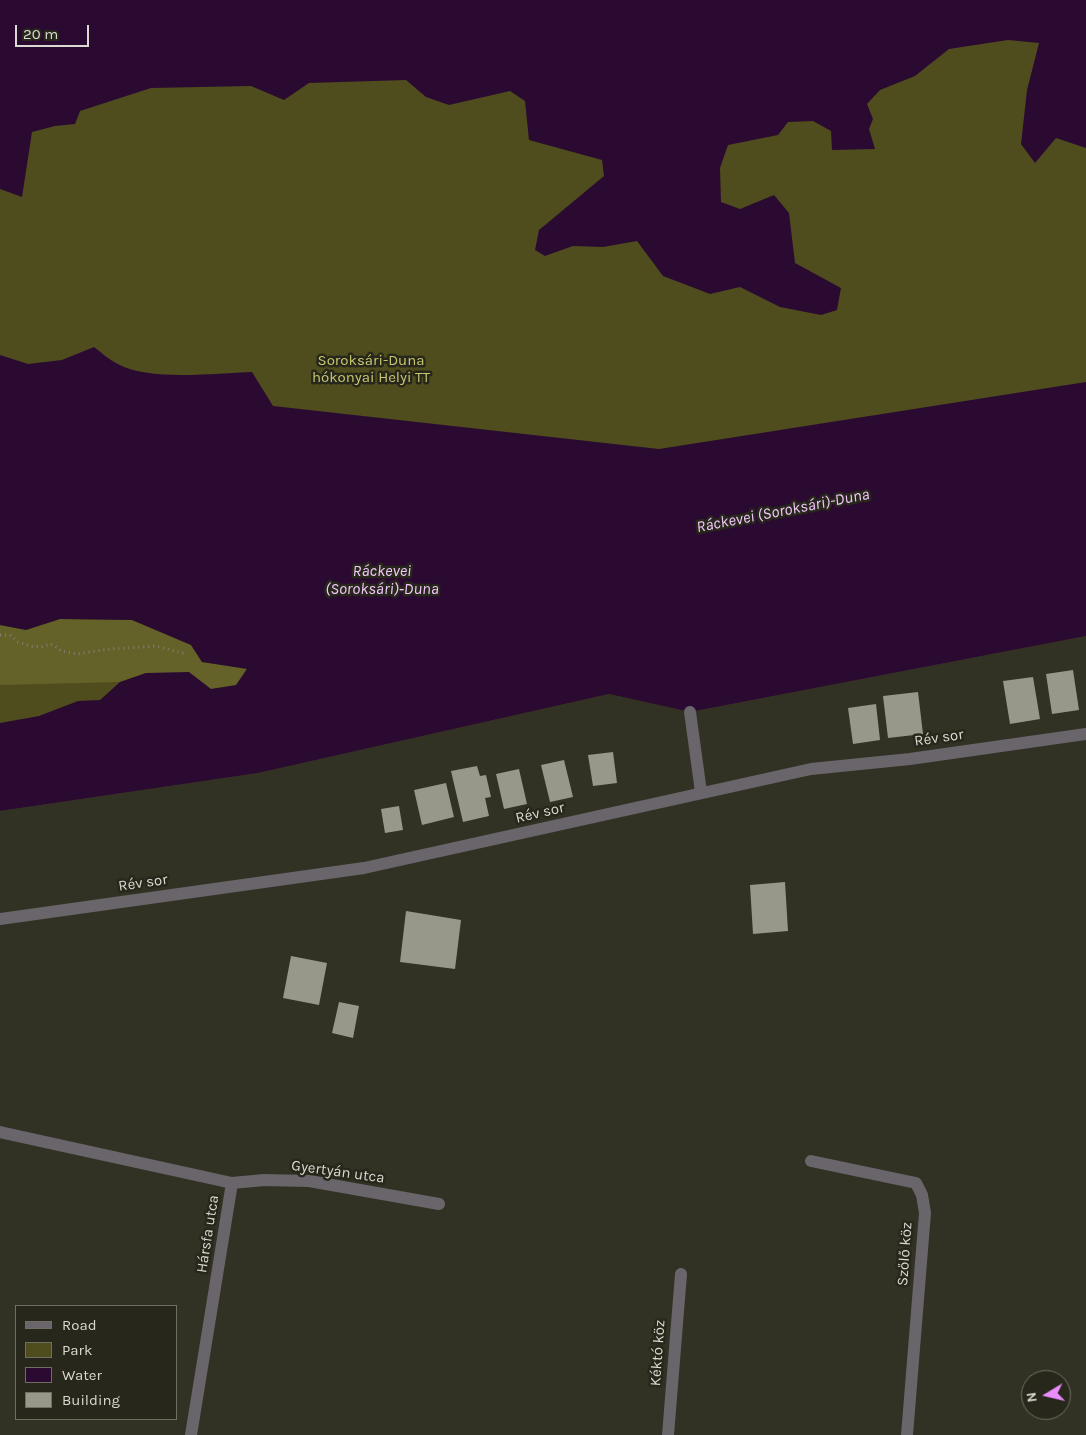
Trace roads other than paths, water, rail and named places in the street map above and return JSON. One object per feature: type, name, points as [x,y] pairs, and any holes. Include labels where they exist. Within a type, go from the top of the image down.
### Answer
[{"type":"street","points":[[690,712],[702,792]]},
{"type":"street","name":"Rév sor","points":[[0,919],[364,868],[811,769],[910,759],[1086,734]]},
{"type":"street","name":"Hársfa utca","points":[[0,1132],[232,1183],[191,1435]]},
{"type":"street","name":"Szőlő köz","points":[[811,1161],[916,1183],[922,1195],[925,1213],[907,1435]]},
{"type":"street","name":"Gyertyán utca","points":[[232,1183],[264,1180],[309,1181],[439,1204]]},
{"type":"street","name":"Kéktó köz","points":[[668,1435],[681,1274]]},
{"type":"water","points":[[0,0],[1086,0],[1086,148],[1056,138],[1035,163],[1021,144],[1027,90],[1039,43],[1008,40],[949,49],[915,76],[880,90],[867,104],[873,119],[869,129],[875,149],[832,150],[831,131],[813,121],[788,122],[778,135],[728,145],[720,168],[721,202],[740,209],[774,195],[789,213],[795,263],[841,288],[837,310],[821,315],[780,307],[740,287],[710,294],[663,276],[637,241],[603,247],[573,246],[545,256],[535,250],[539,230],[604,176],[602,160],[529,140],[525,101],[510,91],[449,105],[426,97],[406,80],[309,83],[284,100],[251,86],[151,88],[80,111],[75,124],[55,126],[32,132],[22,197],[0,189]]},
{"type":"water","name":"Ráckevei (Soroksári)-Duna","points":[[94,347],[116,363],[146,373],[201,375],[252,372],[273,406],[659,449],[1086,382],[1086,636],[690,712],[609,694],[258,773],[0,811],[0,723],[39,716],[78,701],[100,700],[120,682],[146,673],[189,672],[211,689],[236,685],[247,669],[202,662],[191,645],[132,620],[60,619],[26,630],[0,625],[0,355],[28,364],[62,360]]},
{"type":"park label","name":"Soroksári-Duna hókonyai Helyi TT","points":[[371,370]]}]
